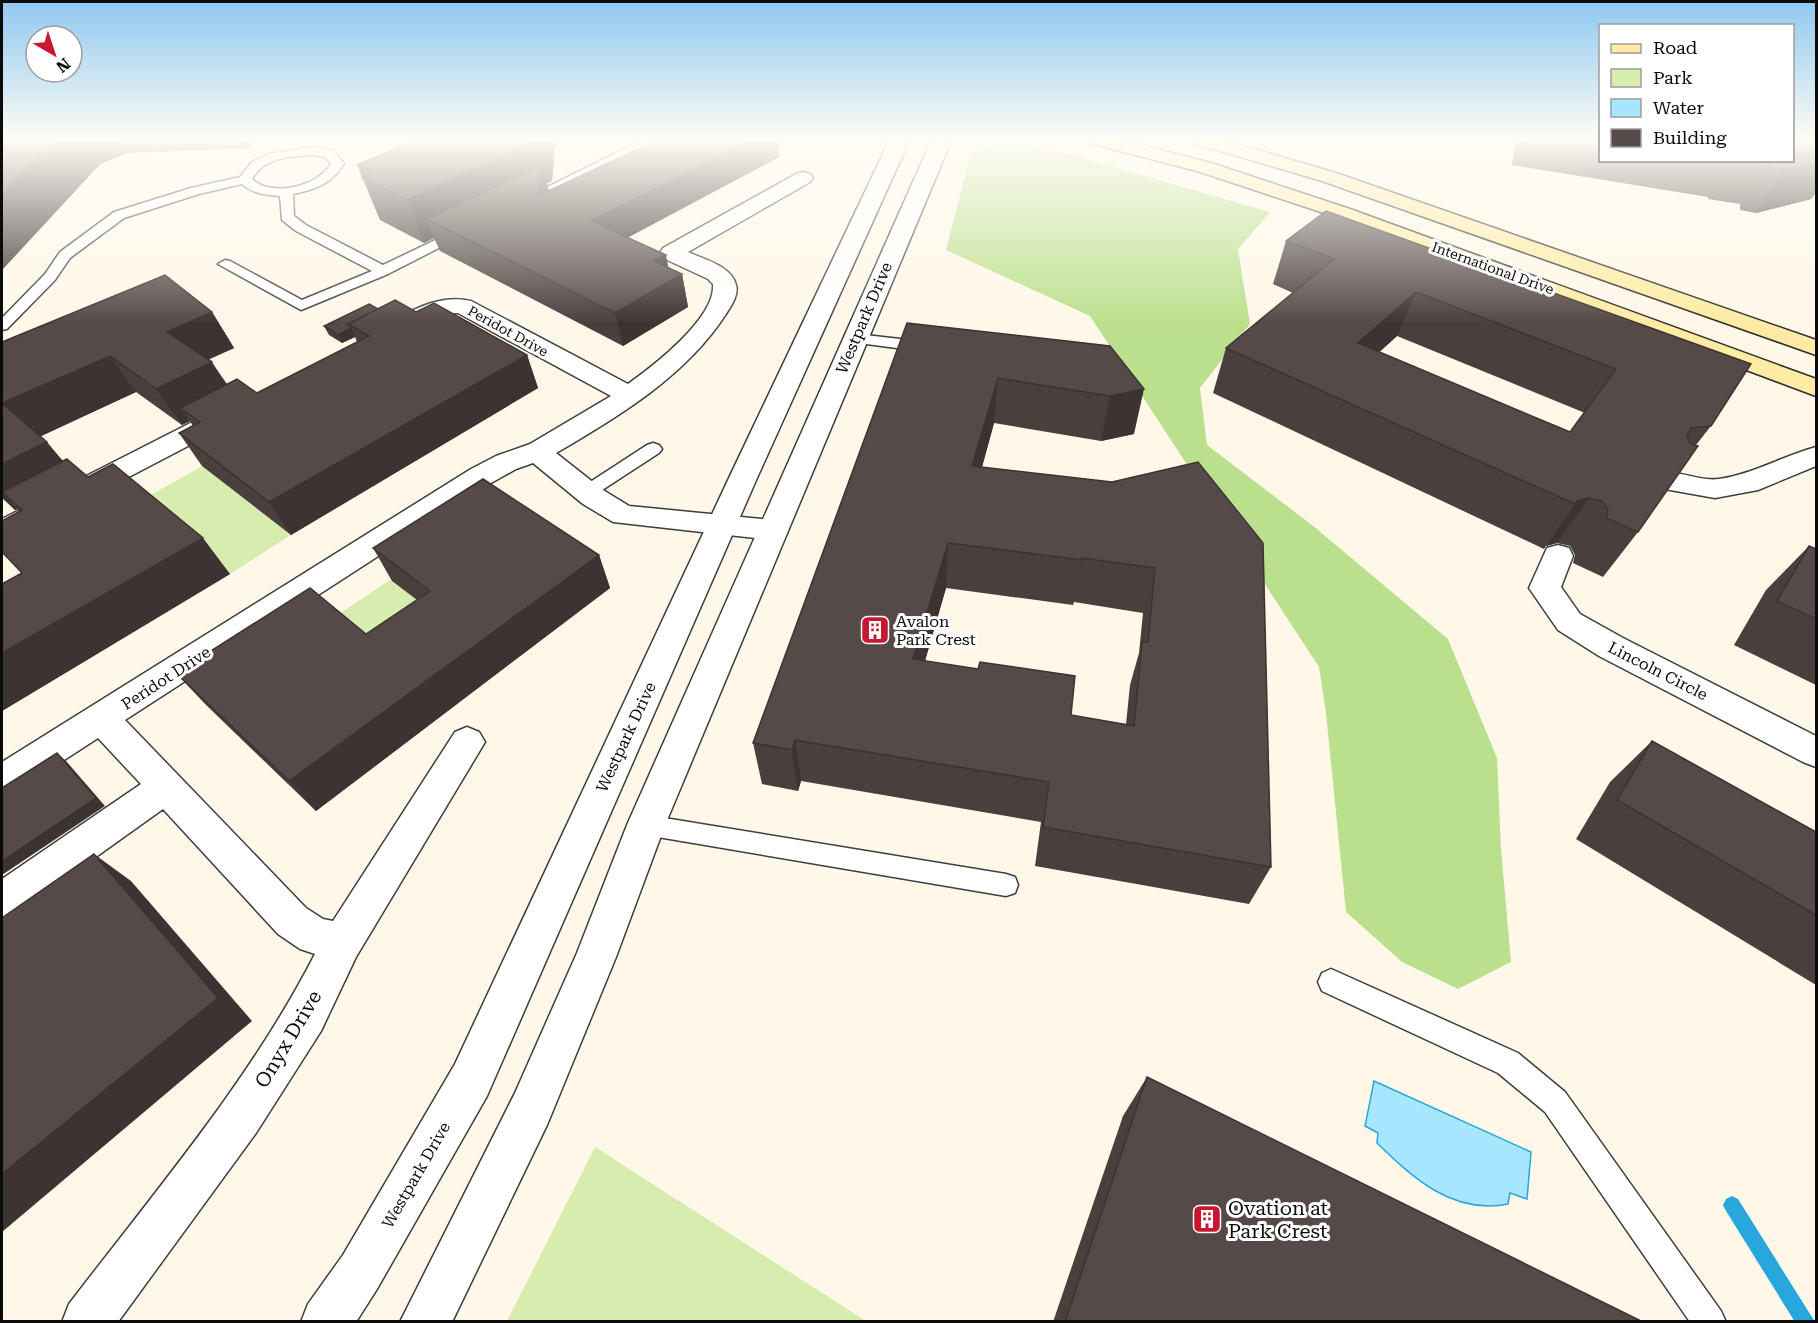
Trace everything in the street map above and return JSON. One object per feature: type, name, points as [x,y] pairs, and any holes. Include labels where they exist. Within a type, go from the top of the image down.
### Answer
[{"type":"main road","name":"International Drive","points":[[1308,201],[1816,388]]},
{"type":"main road","name":"International Drive","points":[[1398,201],[1816,348]]},
{"type":"street","name":"Peridot Drive","points":[[2,781],[481,476],[507,462],[537,452],[629,395],[669,365],[714,317],[725,296],[726,288],[722,278],[671,253],[763,201]]},
{"type":"street","name":"Westpark Drive","points":[[326,1322],[360,1272],[471,1080],[872,201]]},
{"type":"street","name":"Westpark Drive","points":[[424,1322],[531,1109],[597,957],[646,825],[914,201]]},
{"type":"street","name":"Peridot Drive","points":[[376,338],[433,309],[450,304],[463,306],[629,395]]},
{"type":"street","points":[[2,531],[241,408]]},
{"type":"street","points":[[537,452],[607,507],[623,515],[772,530]]},
{"type":"street","points":[[1670,481],[1715,489],[1749,483],[1816,456]]},
{"type":"street","name":"Lincoln Circle","points":[[1558,556],[1545,588],[1569,622],[1611,647],[1816,752]]},
{"type":"street","name":"Peridot Drive","points":[[102,719],[292,921],[314,935],[342,943]]},
{"type":"street","name":"Onyx Drive","points":[[87,1322],[240,1117],[306,1016],[342,943],[467,742]]},
{"type":"street","points":[[2,901],[166,788]]},
{"type":"lane","points":[[2,326],[50,278],[65,255],[119,215],[165,201]]},
{"type":"lane","points":[[286,201],[287,217],[301,228],[383,271]]},
{"type":"lane","points":[[508,210],[526,201]]},
{"type":"lane","points":[[225,264],[301,306],[383,271],[477,225]]},
{"type":"lane","points":[[856,339],[946,349]]},
{"type":"lane","points":[[587,492],[653,449]]},
{"type":"lane","points":[[646,825],[1006,885]]},
{"type":"lane","points":[[1331,981],[1508,1063],[1555,1102],[1710,1322]]},
{"type":"green space","points":[[959,201],[1231,201],[1270,212],[1238,249],[1250,324],[1200,388],[1207,445],[1312,525],[1448,639],[1497,758],[1501,848],[1511,962],[1458,989],[1402,962],[1346,912],[1326,713],[1319,667],[1090,316],[946,250]]},
{"type":"green space","points":[[202,466],[291,535],[230,574],[142,500]]},
{"type":"green space","points":[[390,580],[448,623],[387,666],[330,620]]},
{"type":"green space","points":[[595,1147],[866,1321],[507,1321]]},
{"type":"water","points":[[1374,1081],[1531,1152],[1527,1199],[1510,1193],[1508,1204],[1488,1206],[1469,1204],[1452,1199],[1420,1181],[1377,1143],[1378,1133],[1365,1126]]},
{"type":"building","points":[[466,201],[631,201],[591,221],[666,255],[654,261],[682,274],[615,313],[427,219]]},
{"type":"building","points":[[1326,211],[1751,364],[1711,426],[1691,428],[1687,437],[1691,444],[1698,446],[1638,532],[1606,518],[1608,510],[1602,501],[1589,498],[1577,501],[1575,504],[1226,348],[1334,259],[1286,241]],"holes":[[[1416,292],[1616,369],[1570,432],[1358,343]]]},
{"type":"building","points":[[165,275],[212,312],[167,332],[212,362],[156,389],[110,356],[2,403],[2,342]]},
{"type":"building","points":[[395,300],[416,312],[434,303],[527,355],[269,502],[179,433],[200,422],[180,408],[237,379],[257,393],[369,336],[348,324]]},
{"type":"building","points":[[369,304],[378,309],[348,324],[351,328],[338,335],[324,326]]},
{"type":"building","name":"Avalon Park Crest","points":[[907,323],[1110,346],[1144,389],[1110,396],[998,378],[972,466],[1112,482],[1198,462],[1263,543],[1271,867],[1043,827],[1049,782],[795,740],[792,750],[753,743]],"holes":[[[948,543],[1082,560],[1082,558],[1155,568],[1148,642],[1142,642],[1134,726],[1071,715],[1075,676],[980,662],[978,669],[913,659]]]},
{"type":"building","points":[[2,403],[47,442],[2,464]]},
{"type":"building","points":[[67,459],[88,477],[113,464],[203,538],[2,653],[2,584],[22,573],[2,552],[2,521],[22,510],[2,492]]},
{"type":"building","points":[[483,479],[599,555],[289,781],[176,673],[310,588],[366,634],[430,591],[373,548]]},
{"type":"building","points":[[1809,546],[1816,549],[1816,619],[1777,601]]},
{"type":"building","points":[[1652,741],[1816,832],[1816,915],[1617,800]]},
{"type":"building","points":[[57,753],[96,798],[2,861],[2,788]]},
{"type":"building","points":[[94,854],[218,998],[2,1174],[2,918]]},
{"type":"building","name":"Ovation at Park Crest","points":[[1147,1077],[1643,1322],[1065,1322]]},
{"type":"waterway","points":[[1732,1205],[1806,1322]]},
{"type":"place","name":"Avalon Park Crest","points":[[875,630]]},
{"type":"place","name":"Ovation at Park Crest","points":[[1207,1219]]}]
